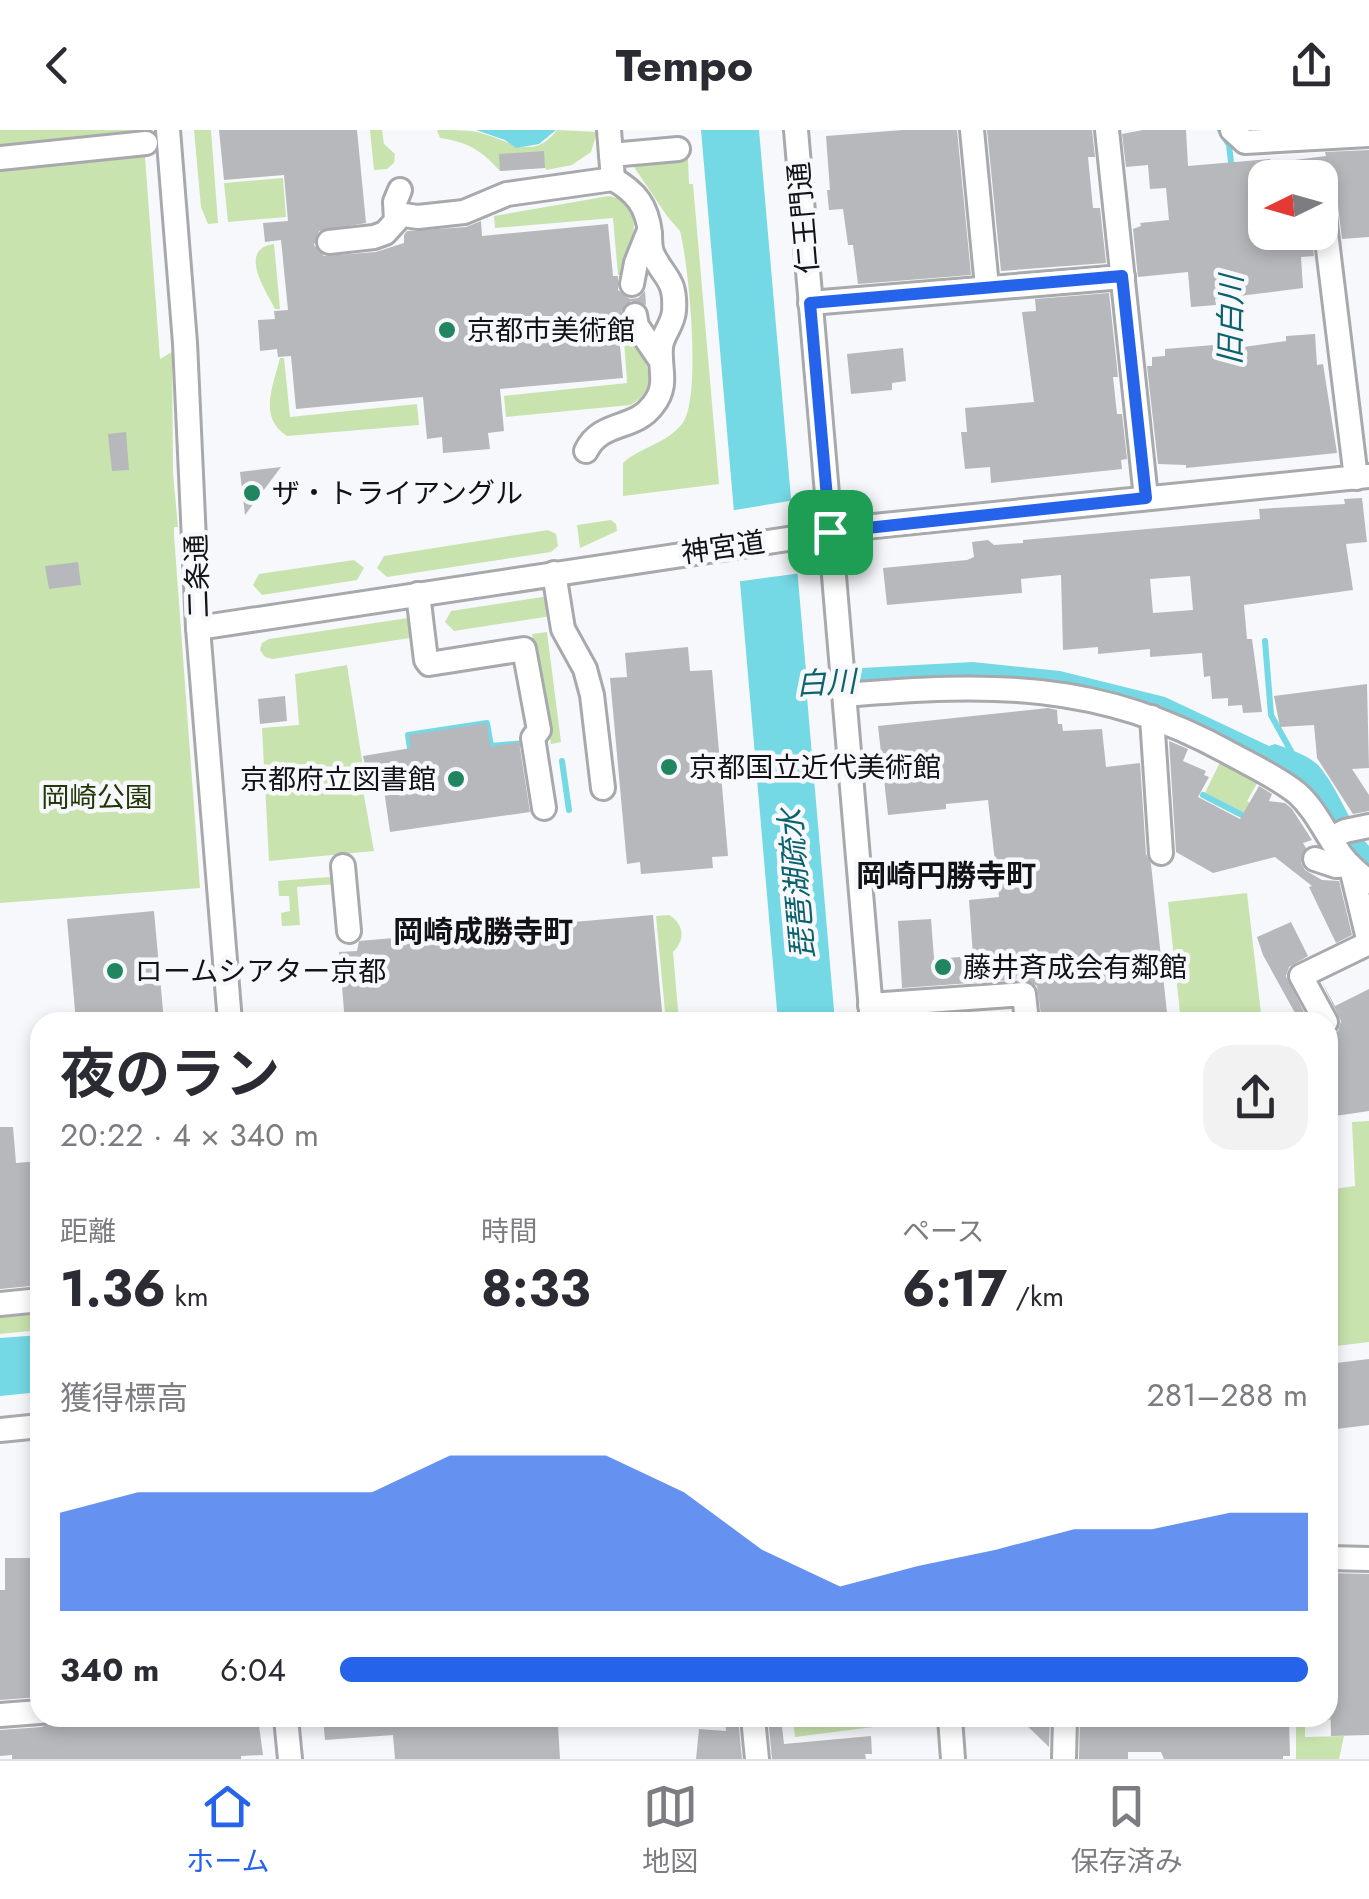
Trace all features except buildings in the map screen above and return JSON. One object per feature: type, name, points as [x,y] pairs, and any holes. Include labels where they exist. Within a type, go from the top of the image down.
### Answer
[{"type":"street","name":"二条通","points":[[168,130],[185,343],[198,628],[229,1012]]},
{"type":"street","points":[[586,451],[604,429],[630,423],[649,411],[662,388],[661,344],[672,322],[674,296],[668,274],[652,254],[643,204],[613,179],[609,130]]},
{"type":"street","name":"仁王門通","points":[[796,130],[842,668],[850,694],[871,1012]]},
{"type":"street","points":[[972,130],[987,287]]},
{"type":"street","points":[[1107,130],[1146,498]]},
{"type":"street","points":[[1232,130],[1244,142],[1314,134],[1369,135]]},
{"type":"street","points":[[1314,134],[1317,160]]},
{"type":"street","points":[[0,158],[146,144]]},
{"type":"street","points":[[611,155],[678,149]]},
{"type":"street","points":[[328,242],[385,233],[393,227],[398,202],[418,216],[464,212],[508,194],[613,179]]},
{"type":"street","points":[[632,284],[650,230]]},
{"type":"street","points":[[1330,250],[1362,477]]},
{"type":"street","points":[[810,303],[1122,276]]},
{"type":"street","points":[[634,316],[663,364]]},
{"type":"street","name":"神宮道","points":[[198,628],[830,532],[1362,477]]},
{"type":"street","points":[[554,573],[563,629],[586,669],[592,695],[603,788]]},
{"type":"street","points":[[418,594],[429,664],[524,650],[539,730],[533,738],[544,808]]},
{"type":"street","points":[[850,694],[1000,686],[1120,707],[1210,742],[1298,794],[1347,832],[1350,865],[1369,943],[1301,976],[1320,1012]]},
{"type":"street","points":[[1152,717],[1161,853]]},
{"type":"street","points":[[1315,858],[1336,866],[1350,865],[1369,882]]},
{"type":"street","points":[[343,866],[349,931]]},
{"type":"street","points":[[886,1012],[1024,994],[1026,1012]]},
{"type":"street","points":[[0,1304],[30,1301]]},
{"type":"street","points":[[0,1430],[30,1427]]},
{"type":"street","points":[[1338,1558],[1369,1559]]},
{"type":"street","points":[[0,1715],[30,1713]]},
{"type":"street","points":[[287,1727],[290,1759]]},
{"type":"street","points":[[754,1727],[757,1759]]},
{"type":"street","points":[[951,1727],[953,1759]]},
{"type":"street","points":[[1064,1759],[1065,1727]]},
{"type":"green space","name":"岡崎公園","points":[[0,130],[143,130],[160,359],[172,352],[173,473],[178,527],[174,527],[174,535],[200,888],[0,903]]},
{"type":"green space","points":[[194,130],[211,130],[218,223],[208,224],[201,207]]},
{"type":"green space","points":[[370,130],[382,130],[384,144],[395,154],[394,163],[387,169],[374,170]]},
{"type":"green space","points":[[437,130],[477,132],[529,147],[548,140],[557,130],[597,132],[591,152],[572,165],[500,171],[473,148],[440,138]]},
{"type":"green space","points":[[688,159],[719,484],[623,496],[623,463],[682,424],[688,410],[693,361],[680,231],[632,164]]},
{"type":"green space","points":[[283,178],[286,217],[228,222],[224,183]]},
{"type":"green space","points":[[609,196],[629,207],[633,217],[624,275],[618,275],[613,218],[495,228],[494,216]]},
{"type":"green space","points":[[274,244],[280,309],[275,309],[266,292],[256,262],[263,247]]},
{"type":"green space","points":[[629,325],[648,368],[647,389],[641,398],[630,405],[506,417],[504,396],[627,383],[623,326]]},
{"type":"green space","points":[[280,358],[284,358],[290,417],[417,404],[419,425],[287,436],[270,411]]},
{"type":"green space","points":[[611,520],[617,531],[580,548],[577,525]]},
{"type":"green space","points":[[548,530],[556,534],[558,546],[551,552],[387,577],[377,568],[384,556]]},
{"type":"green space","points":[[354,560],[364,568],[357,580],[262,595],[253,585],[259,574]]},
{"type":"green space","points":[[549,596],[551,616],[454,631],[445,622],[451,611]]},
{"type":"green space","points":[[413,619],[415,635],[410,638],[272,659],[260,650],[269,639]]},
{"type":"green space","points":[[547,632],[561,742],[551,744],[532,634]]},
{"type":"green space","points":[[347,665],[363,766],[359,767],[361,777],[335,781],[361,779],[374,851],[269,861],[262,728],[299,725],[295,674]]},
{"type":"green space","points":[[1221,760],[1259,780],[1247,801],[1253,805],[1247,814],[1205,793]]},
{"type":"green space","points":[[329,877],[335,884],[297,887],[300,925],[282,926],[281,913],[290,911],[289,896],[279,896],[278,881]]},
{"type":"green space","points":[[1247,893],[1261,1012],[1180,1012],[1168,902]]},
{"type":"green space","points":[[669,915],[678,923],[681,933],[673,952],[678,1012],[665,1012],[656,916]]},
{"type":"green space","points":[[1369,1121],[1369,1342],[1338,1346],[1338,1189],[1355,1186],[1352,1122]]},
{"type":"green space","points":[[30,1312],[30,1331],[0,1334],[0,1315]]},
{"type":"green space","points":[[1338,1701],[1354,1701],[1338,1715]]},
{"type":"green space","points":[[794,1727],[873,1727],[795,1737]]},
{"type":"green space","points":[[1296,1727],[1305,1727],[1305,1737],[1344,1736],[1339,1759],[1296,1759]]},
{"type":"water","points":[[476,130],[556,130],[539,144],[516,148]]},
{"type":"water","points":[[701,130],[759,130],[806,671],[973,662],[1060,671],[1165,697],[1269,746],[1275,744],[1314,761],[1369,846],[1369,869],[1351,854],[1332,829],[1163,715],[872,686],[810,693],[807,697],[834,1012],[777,1012]]},
{"type":"water","points":[[30,1336],[30,1393],[0,1396],[0,1338]]},
{"type":"pier","points":[[795,500],[802,573],[735,582],[729,511]]},
{"type":"waterway","name":"旧白川","points":[[1220,130],[1229,145],[1232,171]]},
{"type":"waterway","name":"旧白川","points":[[1227,355],[1230,293]]},
{"type":"waterway","name":"旧白川","points":[[1265,641],[1271,715],[1292,753]]},
{"type":"waterway","points":[[410,748],[408,735],[487,723],[491,746],[525,743]]},
{"type":"waterway","points":[[562,761],[569,810]]},
{"type":"waterway","points":[[1203,795],[1246,817]]},
{"type":"place","name":"京都市美術館","points":[[447,330]]},
{"type":"place","name":"ザ・トライアングル","points":[[252,493]]},
{"type":"place","name":"京都国立近代美術館","points":[[669,767]]},
{"type":"place","name":"京都府立図書館","points":[[456,779]]},
{"type":"place","name":"藤井斉成会有鄰館","points":[[943,967]]},
{"type":"place","name":"ロームシアター京都","points":[[115,971]]},
{"type":"district","name":"岡崎円勝寺町","points":[[946,876]]},
{"type":"district","name":"岡崎成勝寺町","points":[[483,932]]},
{"type":"route","points":[[1122,276],[1146,498],[830,532],[810,303],[1122,276]]},
{"type":"water label","name":"白川","points":[[826,683]]},
{"type":"water label","name":"琵琶湖疏水","points":[[797,884]]}]
